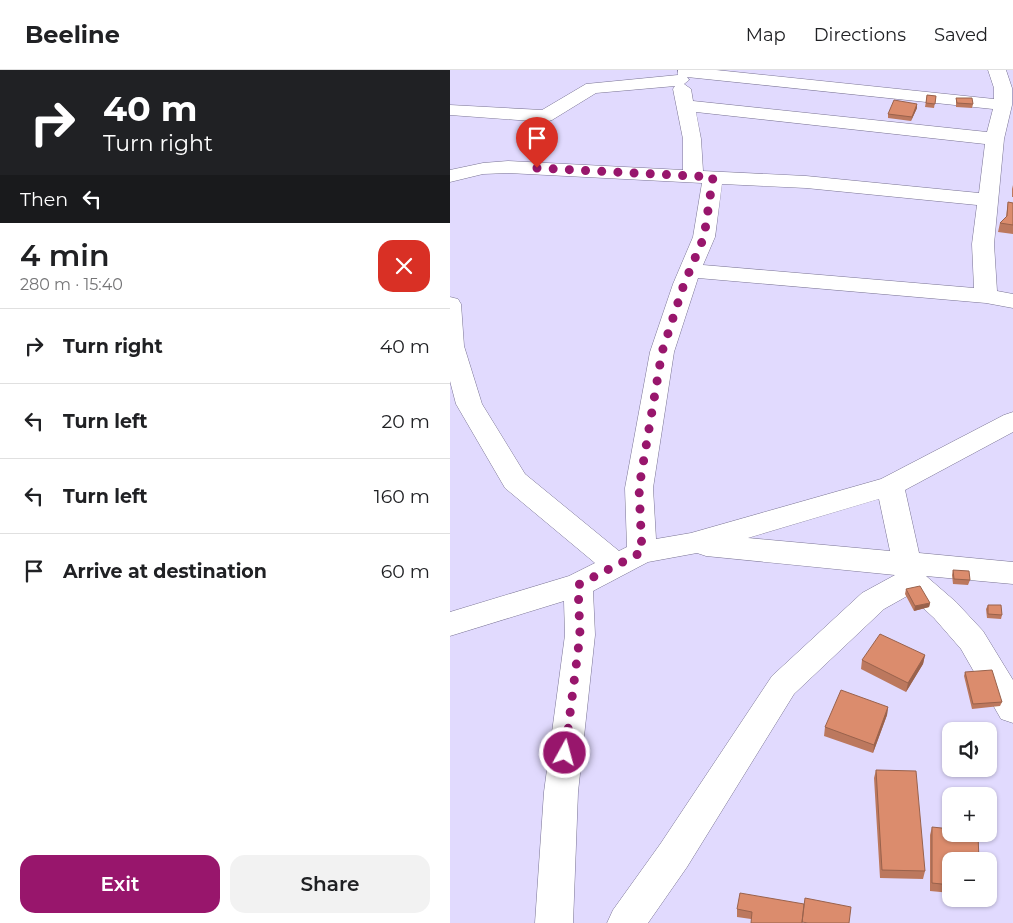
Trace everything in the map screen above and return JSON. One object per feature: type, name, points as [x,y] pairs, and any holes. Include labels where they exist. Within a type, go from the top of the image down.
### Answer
[{"type":"street","points":[[986,296],[983,244],[995,139],[1003,105],[1003,88],[997,70]]},
{"type":"street","points":[[450,110],[545,116],[592,88],[684,74],[1003,105]]},
{"type":"street","points":[[642,552],[639,488],[660,362],[684,284],[704,237],[703,177],[684,105],[684,74]]},
{"type":"street","points":[[684,105],[995,139]]},
{"type":"street","points":[[450,176],[470,170],[496,166],[806,182],[988,200]]},
{"type":"street","points":[[691,271],[849,286],[986,296],[1013,301]]},
{"type":"street","points":[[450,304],[452,346],[469,404],[515,481],[616,564]]},
{"type":"street","points":[[450,624],[578,585],[642,552],[691,544],[890,486],[1013,421]]},
{"type":"street","points":[[890,486],[909,572],[972,640],[1013,709]]},
{"type":"street","points":[[691,544],[909,572],[1013,573]]},
{"type":"street","points":[[626,923],[674,854],[783,685],[873,600],[909,572]]},
{"type":"street","points":[[554,923],[560,792],[580,635],[578,585]]},
{"type":"building","points":[[927,95],[936,96],[935,104],[926,103]]},
{"type":"building","points":[[956,98],[972,98],[973,104],[957,103]]},
{"type":"building","points":[[894,100],[917,104],[912,117],[888,114]]},
{"type":"building","points":[[1008,202],[1013,203],[1013,225],[1000,223],[1007,216]]},
{"type":"building","points":[[953,570],[969,571],[970,580],[954,579]]},
{"type":"building","points":[[920,586],[930,603],[915,606],[906,589]]},
{"type":"building","points":[[988,605],[1001,605],[1002,615],[988,614]]},
{"type":"building","points":[[880,634],[925,655],[908,683],[862,660]]},
{"type":"building","points":[[992,670],[1002,702],[973,704],[965,672]]},
{"type":"building","points":[[841,690],[888,707],[874,745],[825,727]]},
{"type":"building","points":[[876,770],[916,771],[925,871],[882,870]]},
{"type":"building","points":[[932,827],[942,828],[942,842],[978,842],[979,852],[942,852],[942,884],[932,883]]},
{"type":"building","points":[[740,893],[804,904],[802,923],[751,923],[752,912],[737,909]]},
{"type":"building","points":[[805,898],[851,907],[849,923],[802,922]]},
{"type":"route","points":[[537,168],[713,177],[711,203],[704,237],[684,284],[662,352],[639,488],[642,552],[578,585],[580,635],[565,753]]}]
